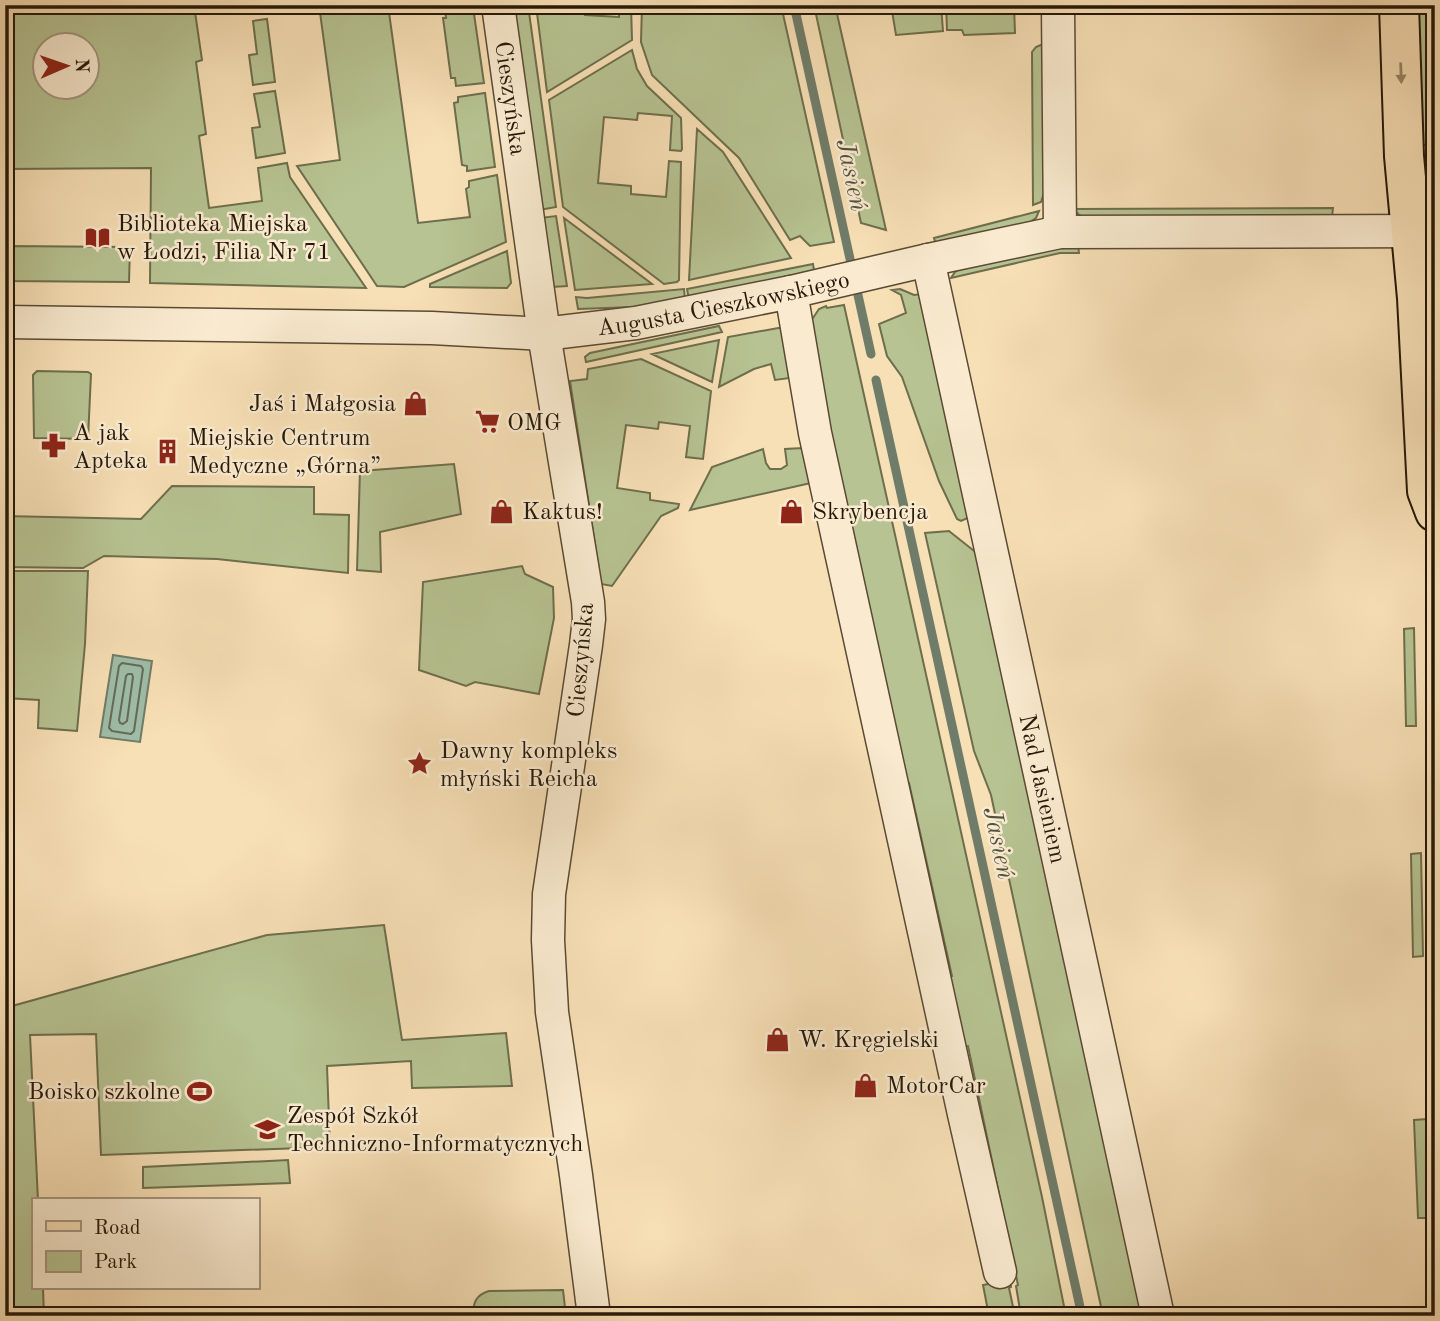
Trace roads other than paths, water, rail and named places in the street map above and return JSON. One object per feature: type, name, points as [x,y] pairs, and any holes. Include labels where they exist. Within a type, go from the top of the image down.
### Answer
[{"type":"main road","points":[[1399,5],[1404,156],[1423,232],[1417,298],[1426,491],[1435,512]]},
{"type":"street","name":"Cieszyńska","points":[[498,5],[544,334],[589,602],[586,645],[549,894],[548,940],[552,1012],[594,1316]]},
{"type":"street","points":[[1058,5],[1060,232]]},
{"type":"street","name":"Augusta Cieszkowskiego","points":[[5,322],[432,328],[544,334],[636,323],[1060,232],[1423,232]]},
{"type":"street","name":"Nad Jasieniem","points":[[928,260],[1158,1316]]},
{"type":"street","points":[[804,289],[815,433],[1000,1272]]},
{"type":"water","points":[[113,655],[152,661],[140,742],[100,737]]},
{"type":"waterway","name":"Jasień","points":[[794,5],[871,354]]},
{"type":"waterway","name":"Jasień","points":[[876,380],[1082,1316]]},
{"type":"place","name":"Biblioteka Miejska w Łodzi, Filia Nr 71","points":[[97,237]]},
{"type":"place","name":"Jaś i Małgosia","points":[[416,403]]},
{"type":"place","name":"OMG","points":[[487,422]]},
{"type":"place","name":"A jak Apteka","points":[[53,446]]},
{"type":"place","name":"Miejskie Centrum Medyczne „Górna”","points":[[168,451]]},
{"type":"place","name":"Kaktus!","points":[[502,511]]},
{"type":"place","name":"Skrybencja","points":[[792,511]]},
{"type":"place","name":"Dawny kompleks młyński Reicha","points":[[420,764]]},
{"type":"place","name":"W. Kręgielski","points":[[778,1039]]},
{"type":"place","name":"MotorCar","points":[[866,1085]]},
{"type":"place","name":"Boisko szkolne","points":[[200,1091]]},
{"type":"place","name":"Zespół Szkół Techniczno-Informatycznych","points":[[267,1129]]}]
